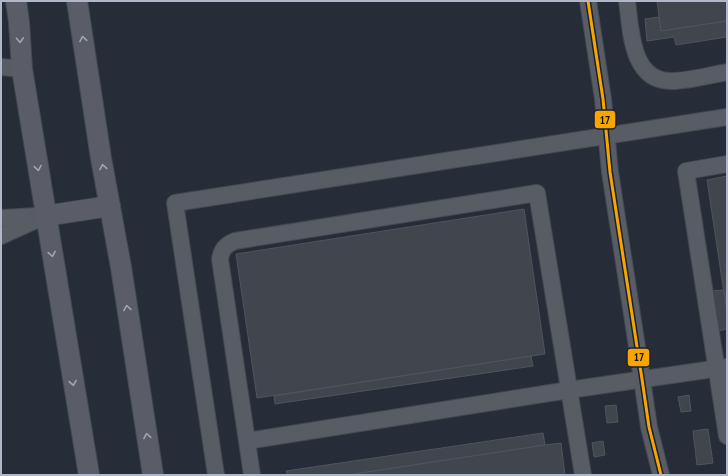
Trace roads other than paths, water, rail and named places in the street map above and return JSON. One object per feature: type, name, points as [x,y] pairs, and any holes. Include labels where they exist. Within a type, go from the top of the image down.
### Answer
[{"type":"main road","points":[[16,1],[22,68],[45,216],[89,475]]},
{"type":"main road","points":[[77,1],[101,158],[121,267],[153,475]]},
{"type":"main road","points":[[45,216],[110,206]]},
{"type":"street","points":[[588,1],[603,99],[610,172],[649,427],[661,475]]},
{"type":"street","points":[[627,1],[633,46],[646,71],[658,79],[672,81],[727,72]]},
{"type":"street","points":[[1,67],[22,68]]},
{"type":"street","points":[[216,475],[175,204],[727,117]]},
{"type":"street","points":[[727,164],[686,171],[722,367],[727,436]]},
{"type":"street","points":[[252,475],[220,259],[226,244],[235,241],[538,193],[583,475]]},
{"type":"street","points":[[1,218],[45,216]]},
{"type":"street","points":[[1,236],[45,216]]},
{"type":"street","points":[[247,441],[722,367]]}]
